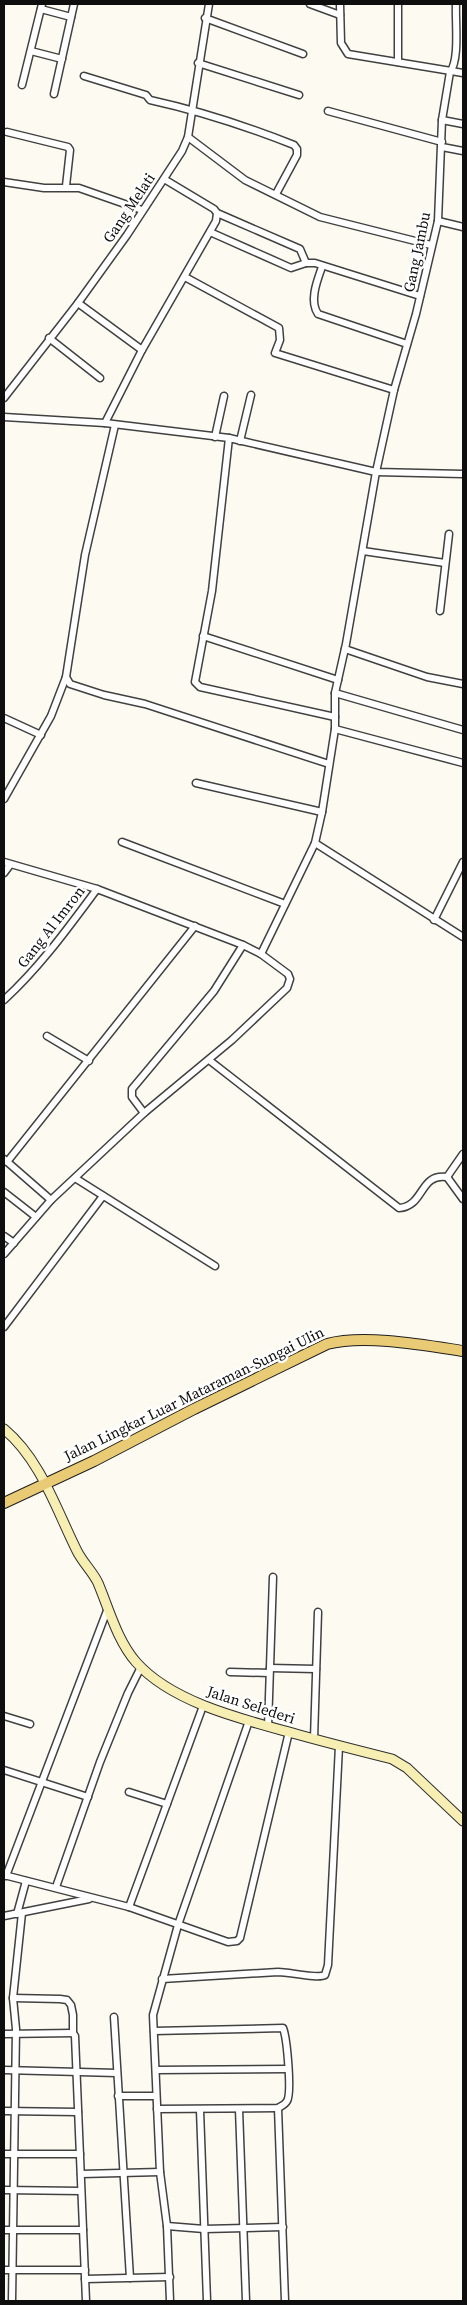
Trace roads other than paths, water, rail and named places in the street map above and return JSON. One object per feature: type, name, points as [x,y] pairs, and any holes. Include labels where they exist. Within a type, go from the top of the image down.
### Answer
[{"type":"main road","name":"Jalan Lingkar Luar Mataraman-Sungai Ulin","points":[[4,1503],[327,1344],[342,1340],[366,1340],[463,1351]]},
{"type":"street","points":[[54,94],[74,4]]},
{"type":"street","name":"Gang Melati","points":[[4,398],[78,303],[175,163],[188,136],[205,18],[209,4]]},
{"type":"street","points":[[310,4],[340,15]]},
{"type":"street","points":[[340,4],[341,43],[345,52],[463,73]]},
{"type":"street","points":[[398,4],[398,62]]},
{"type":"street","name":"Gang Jambu","points":[[261,954],[315,843],[322,812],[335,729],[335,693],[345,649],[376,472],[394,390],[438,221],[442,120],[450,72],[454,68],[456,4]]},
{"type":"street","points":[[22,85],[42,6],[71,17]]},
{"type":"street","points":[[205,18],[303,54]]},
{"type":"street","points":[[31,51],[62,59]]},
{"type":"street","points":[[198,63],[299,95]]},
{"type":"street","points":[[84,76],[146,95],[150,100],[191,109],[294,145],[297,149],[297,154],[276,194]]},
{"type":"street","points":[[328,111],[463,151]]},
{"type":"street","points":[[442,120],[463,124]]},
{"type":"street","points":[[7,132],[68,146],[70,150],[66,186]]},
{"type":"street","points":[[188,136],[238,176],[320,217],[432,245]]},
{"type":"street","points":[[164,179],[217,213],[300,249],[306,264]]},
{"type":"street","points":[[4,182],[44,188],[66,186],[86,189],[142,210]]},
{"type":"street","points":[[105,423],[142,350],[216,221],[217,213]]},
{"type":"street","points":[[438,221],[463,227]]},
{"type":"street","points":[[210,232],[291,268],[315,264],[420,296]]},
{"type":"street","points":[[322,267],[314,293],[318,314],[407,344]]},
{"type":"street","points":[[184,277],[279,328],[280,340],[276,353],[394,390]]},
{"type":"street","points":[[78,303],[142,350]]},
{"type":"street","points":[[50,338],[100,378]]},
{"type":"street","points":[[240,441],[251,395]]},
{"type":"street","points":[[215,437],[224,396]]},
{"type":"street","points":[[4,417],[105,423],[229,438],[376,472],[463,474]]},
{"type":"street","points":[[4,799],[51,716],[66,677],[85,555],[115,425]]},
{"type":"street","points":[[229,438],[212,592],[195,677],[196,685],[335,717]]},
{"type":"street","points":[[440,611],[448,534]]},
{"type":"street","points":[[363,551],[445,564]]},
{"type":"street","points":[[203,636],[338,680]]},
{"type":"street","points":[[345,649],[427,677],[463,684]]},
{"type":"street","points":[[66,677],[70,684],[104,695],[145,704],[329,764]]},
{"type":"street","points":[[335,693],[463,730]]},
{"type":"street","points":[[4,718],[41,735]]},
{"type":"street","points":[[335,729],[463,763]]},
{"type":"street","points":[[196,783],[322,812]]},
{"type":"street","points":[[122,842],[285,904]]},
{"type":"street","points":[[315,843],[463,937]]},
{"type":"street","points":[[434,920],[463,862]]},
{"type":"street","points":[[4,873],[7,864],[97,889],[195,926],[261,954],[288,974],[289,985],[209,1060],[144,1114],[74,1178],[51,1200],[4,1254]]},
{"type":"street","name":"Gang Al Imron","points":[[4,1000],[22,983],[58,942],[97,889]]},
{"type":"street","points":[[51,1200],[6,1160],[89,1061],[195,926]]},
{"type":"street","points":[[144,1114],[132,1097],[132,1089],[214,991],[243,945]]},
{"type":"street","points":[[47,1036],[89,1061]]},
{"type":"street","points":[[209,1060],[400,1208],[415,1203],[431,1179],[446,1177],[463,1154]]},
{"type":"street","points":[[446,1177],[463,1199]]},
{"type":"street","points":[[74,1178],[215,1266]]},
{"type":"street","points":[[4,1192],[36,1217]]},
{"type":"street","points":[[4,1327],[103,1196]]},
{"type":"street","points":[[4,1236],[14,1243]]},
{"type":"street","name":"Jalan Selederi","points":[[4,1429],[26,1450],[79,1554],[97,1581],[128,1651],[141,1667],[169,1688],[203,1706],[268,1727],[392,1759],[407,1768],[463,1821]]},
{"type":"street","points":[[268,1727],[273,1577]]},
{"type":"street","points":[[108,1608],[5,1875],[56,1887],[90,1899],[130,1907],[228,1942],[238,1940],[289,1732]]},
{"type":"street","points":[[314,1739],[318,1612]]},
{"type":"street","points":[[56,1887],[128,1693],[141,1667]]},
{"type":"street","points":[[230,1672],[316,1669]]},
{"type":"street","points":[[130,1907],[203,1706]]},
{"type":"street","points":[[4,1716],[30,1724]]},
{"type":"street","points":[[170,2301],[167,2226],[160,2172],[154,2008],[178,1925],[250,1721]]},
{"type":"street","points":[[162,1979],[278,1972],[294,1972],[318,1978],[325,1976],[328,1955],[339,1746]]},
{"type":"street","points":[[4,1770],[88,1797]]},
{"type":"street","points":[[128,1792],[167,1804]]},
{"type":"street","points":[[12,2301],[16,2070],[13,1998],[20,1913],[26,1881]]},
{"type":"street","points":[[4,1916],[90,1899]]},
{"type":"street","points":[[13,1998],[67,2000],[72,2005],[74,2015],[73,2032],[75,2036],[86,2301]]},
{"type":"street","points":[[114,2017],[130,2278]]},
{"type":"street","points":[[154,2031],[283,2028],[288,2069],[289,2096],[284,2105],[278,2108],[157,2109]]},
{"type":"street","points":[[4,2034],[73,2032]]},
{"type":"street","points":[[156,2070],[288,2069]]},
{"type":"street","points":[[4,2070],[117,2073]]},
{"type":"street","points":[[118,2096],[156,2096]]},
{"type":"street","points":[[278,2108],[285,2301]]},
{"type":"street","points":[[239,2109],[246,2301]]},
{"type":"street","points":[[200,2110],[207,2301]]},
{"type":"street","points":[[4,2111],[78,2112]]},
{"type":"street","points":[[4,2154],[80,2154]]},
{"type":"street","points":[[80,2174],[160,2172]]},
{"type":"street","points":[[4,2190],[81,2191]]},
{"type":"street","points":[[167,2226],[204,2229],[283,2227]]},
{"type":"street","points":[[4,2230],[83,2230]]},
{"type":"street","points":[[4,2270],[85,2270]]},
{"type":"street","points":[[85,2279],[170,2277]]}]
